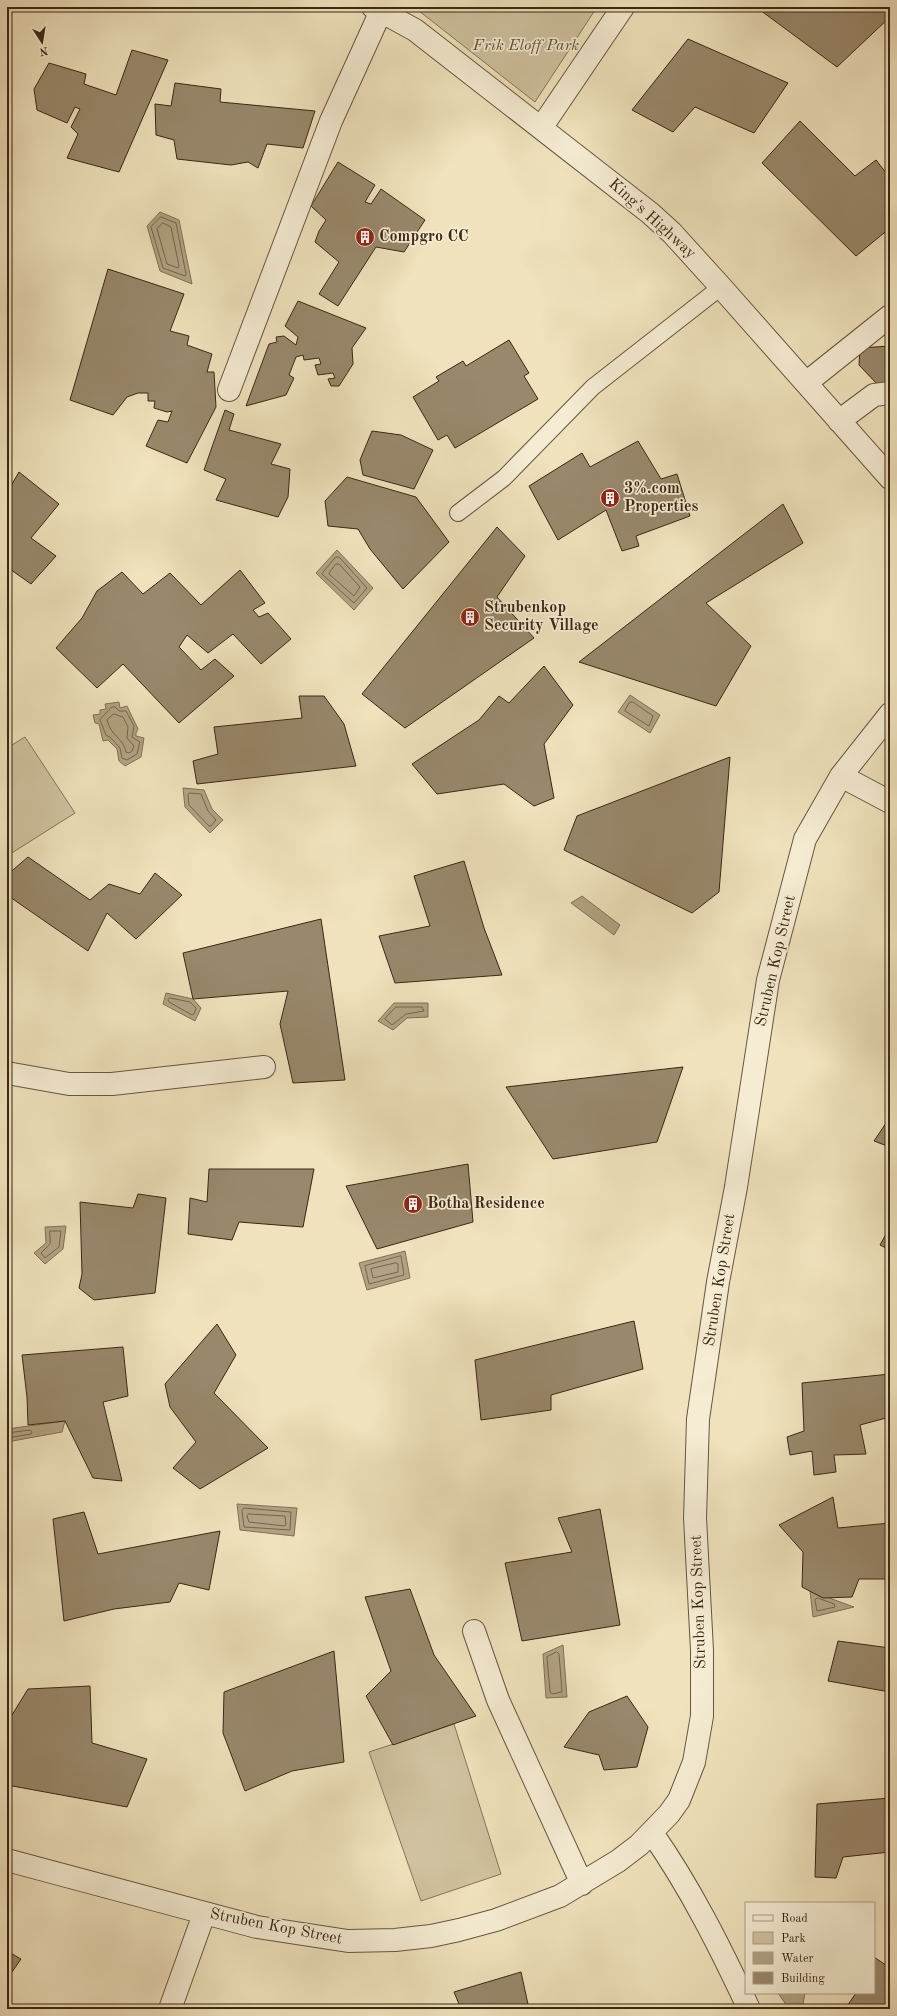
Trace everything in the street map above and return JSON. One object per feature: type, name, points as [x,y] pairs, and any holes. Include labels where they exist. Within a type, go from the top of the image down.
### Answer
[{"type":"street","points":[[541,128],[622,7]]},
{"type":"street","points":[[229,390],[331,121],[377,9]]},
{"type":"street","name":"King's Highway","points":[[377,9],[415,30],[650,213],[672,233],[890,478]]},
{"type":"street","points":[[806,383],[890,316]]},
{"type":"street","points":[[839,421],[874,395],[890,393]]},
{"type":"street","name":"Struben Kop Street","points":[[7,1860],[257,1927],[314,1937],[348,1941],[395,1940],[431,1936],[496,1920],[560,1896],[618,1861],[652,1833],[675,1804],[689,1777],[696,1750],[702,1716],[702,1650],[695,1518],[698,1419],[718,1282],[736,1187],[768,980],[805,839],[841,776],[890,714]]},
{"type":"street","points":[[841,776],[890,802]]},
{"type":"street","points":[[7,1073],[69,1084],[112,1084],[264,1067]]},
{"type":"street","points":[[474,1631],[498,1700],[582,1884]]},
{"type":"street","points":[[652,1833],[666,1852],[702,1916],[749,2009]]},
{"type":"street","points":[[170,2009],[204,1914]]},
{"type":"lane","points":[[458,513],[504,478],[593,387],[721,287]]},
{"type":"green space","name":"Frik Eloff Park","points":[[414,7],[597,7],[535,102]]},
{"type":"green space","points":[[25,737],[75,813],[7,856],[7,748]]},
{"type":"green space","points":[[454,1724],[501,1874],[421,1901],[369,1752]]},
{"type":"water","points":[[160,212],[179,220],[192,284],[160,271],[147,226]]},
{"type":"water","points":[[337,550],[373,588],[354,610],[316,573]]},
{"type":"water","points":[[630,695],[660,715],[650,733],[618,712]]},
{"type":"water","points":[[119,702],[120,708],[127,706],[138,729],[136,736],[144,738],[141,757],[125,766],[119,761],[117,749],[108,740],[103,741],[99,724],[95,723],[93,715],[100,714],[100,710],[106,709],[105,704]]},
{"type":"water","points":[[183,788],[204,790],[212,809],[223,820],[210,833],[185,807]]},
{"type":"water","points":[[582,896],[620,925],[614,935],[571,903]]},
{"type":"water","points":[[166,993],[193,999],[201,1008],[195,1021],[163,1004]]},
{"type":"water","points":[[394,1003],[428,1003],[428,1017],[407,1018],[393,1030],[378,1021]]},
{"type":"water","points":[[66,1226],[63,1249],[45,1264],[34,1253],[46,1243],[45,1227]]},
{"type":"water","points":[[405,1251],[410,1278],[367,1290],[359,1263]]},
{"type":"water","points":[[65,1421],[62,1432],[7,1442],[7,1429]]},
{"type":"water","points":[[237,1504],[297,1508],[294,1536],[240,1530]]},
{"type":"water","points":[[810,1591],[854,1607],[813,1617]]},
{"type":"water","points":[[563,1645],[567,1697],[546,1698],[543,1654]]},
{"type":"water","points":[[779,1994],[805,1994],[802,2009],[789,2009]]},
{"type":"building","points":[[756,7],[890,7],[890,17],[837,67]]},
{"type":"building","points":[[688,39],[788,83],[754,133],[695,107],[673,132],[632,110]]},
{"type":"building","points":[[132,50],[168,60],[119,172],[67,158],[78,134],[71,127],[80,109],[75,107],[67,123],[37,110],[34,89],[49,63],[86,74],[84,84],[116,95]]},
{"type":"building","points":[[175,83],[221,89],[220,102],[315,111],[303,148],[267,144],[258,168],[248,162],[231,165],[177,159],[174,140],[156,135],[155,104],[171,106]]},
{"type":"building","points":[[800,121],[855,176],[876,160],[890,178],[890,228],[856,256],[762,163]]},
{"type":"building","name":"Compgro CC","points":[[338,162],[375,185],[365,202],[371,204],[381,189],[425,220],[404,252],[376,247],[338,306],[319,294],[339,262],[315,242],[319,231],[326,220],[311,206]]},
{"type":"building","points":[[108,269],[184,294],[170,331],[189,336],[187,345],[212,354],[207,372],[214,372],[216,407],[187,463],[146,446],[158,420],[168,422],[172,411],[167,412],[154,408],[155,401],[148,401],[148,393],[138,393],[127,397],[113,415],[70,400]]},
{"type":"building","points":[[298,301],[366,328],[352,348],[353,364],[339,386],[331,386],[328,379],[335,378],[333,373],[318,375],[315,365],[321,364],[319,358],[304,360],[303,355],[296,357],[289,375],[294,378],[286,395],[246,406],[269,344],[277,342],[276,337],[284,336],[296,345],[298,337],[285,326]]},
{"type":"building","points":[[509,340],[529,373],[524,376],[538,399],[455,448],[447,435],[438,440],[413,397],[439,381],[436,377],[463,361],[466,366]]},
{"type":"building","points":[[890,346],[890,385],[879,386],[859,365],[860,348]]},
{"type":"building","points":[[225,410],[234,414],[229,430],[281,444],[271,464],[290,469],[288,497],[278,517],[216,500],[226,479],[204,470]]},
{"type":"building","points":[[372,431],[401,435],[433,450],[414,489],[363,475],[360,460]]},
{"type":"building","name":"3%.com Properties","points":[[638,441],[661,479],[677,474],[690,516],[636,536],[639,546],[622,551],[606,510],[558,540],[529,486],[582,453],[590,467]]},
{"type":"building","points":[[19,472],[59,504],[31,538],[56,556],[31,584],[7,567],[7,480],[12,484]]},
{"type":"building","points":[[347,477],[416,497],[449,542],[403,589],[370,549],[358,529],[328,526],[325,501]]},
{"type":"building","points":[[783,504],[803,543],[706,603],[751,646],[716,706],[579,662]]},
{"type":"building","name":"Strubenkop Security Village","points":[[497,527],[525,556],[497,597],[534,638],[405,728],[362,694]]},
{"type":"building","points":[[240,570],[265,603],[253,610],[259,617],[268,613],[291,639],[261,664],[233,634],[208,653],[187,635],[179,647],[201,670],[215,659],[234,676],[179,723],[123,664],[97,688],[56,648],[82,618],[97,591],[122,572],[143,594],[170,573],[201,605]]},
{"type":"building","points":[[544,666],[573,705],[544,744],[554,798],[534,806],[504,784],[437,794],[412,764],[479,720],[499,696],[509,703]]},
{"type":"building","points":[[299,696],[324,696],[344,724],[356,766],[197,784],[193,761],[218,754],[214,727],[302,718]]},
{"type":"building","points":[[730,757],[719,892],[692,913],[564,850],[577,816]]},
{"type":"building","points":[[28,857],[90,900],[109,884],[140,894],[155,873],[182,895],[136,939],[107,913],[88,951],[7,895],[7,875]]},
{"type":"building","points":[[464,861],[484,928],[502,975],[395,983],[379,936],[430,926],[414,876]]},
{"type":"building","points":[[321,919],[345,1080],[293,1083],[280,1024],[288,991],[193,999],[183,953]]},
{"type":"building","points":[[683,1067],[657,1142],[553,1159],[506,1087]]},
{"type":"building","points":[[890,1117],[890,1147],[874,1141]]},
{"type":"building","name":"Botha Residence","points":[[468,1164],[473,1222],[377,1249],[346,1186]]},
{"type":"building","points":[[209,1169],[314,1169],[303,1227],[239,1222],[232,1240],[188,1234],[190,1198],[207,1202]]},
{"type":"building","points":[[138,1194],[166,1198],[155,1293],[94,1300],[79,1288],[82,1274],[80,1202],[133,1208]]},
{"type":"building","points":[[890,1227],[890,1250],[880,1245]]},
{"type":"building","points":[[634,1321],[643,1369],[551,1395],[551,1410],[481,1420],[475,1360]]},
{"type":"building","points":[[217,1324],[236,1355],[214,1393],[268,1448],[200,1489],[173,1468],[196,1442],[170,1407],[165,1384]]},
{"type":"building","points":[[123,1347],[128,1396],[103,1402],[122,1481],[93,1478],[65,1421],[28,1425],[27,1397],[22,1355]]},
{"type":"building","points":[[890,1374],[890,1417],[860,1425],[866,1454],[834,1455],[836,1472],[814,1475],[812,1451],[790,1455],[787,1437],[804,1431],[802,1383]]},
{"type":"building","points":[[833,1497],[838,1528],[890,1523],[890,1579],[859,1579],[852,1597],[823,1598],[802,1587],[803,1552],[779,1525]]},
{"type":"building","points":[[600,1509],[620,1625],[522,1641],[505,1563],[572,1552],[558,1518]]},
{"type":"building","points":[[84,1512],[98,1554],[220,1531],[209,1590],[179,1583],[170,1602],[114,1609],[64,1621],[53,1519]]},
{"type":"building","points":[[410,1589],[434,1655],[476,1716],[393,1745],[366,1696],[391,1671],[365,1597]]},
{"type":"building","points":[[838,1641],[890,1648],[890,1692],[828,1681]]},
{"type":"building","points":[[334,1651],[344,1762],[292,1771],[245,1791],[223,1733],[224,1692]]},
{"type":"building","points":[[90,1686],[92,1743],[147,1759],[127,1807],[7,1785],[7,1723],[28,1689]]},
{"type":"building","points":[[627,1696],[648,1727],[637,1767],[604,1770],[599,1755],[564,1747],[589,1712]]},
{"type":"building","points":[[890,1798],[890,1852],[843,1857],[836,1878],[815,1877],[817,1804]]},
{"type":"building","points":[[7,1951],[21,1959],[7,1979]]},
{"type":"building","points":[[875,1958],[890,1968],[890,2009],[845,2009],[855,1994],[875,1994]]},
{"type":"building","points":[[521,1972],[529,2009],[461,2009],[454,1992]]},
{"type":"place","name":"Compgro CC","points":[[365,237]]},
{"type":"place","name":"3%.com Properties","points":[[610,498]]},
{"type":"place","name":"Strubenkop Security Village","points":[[470,617]]},
{"type":"place","name":"Botha Residence","points":[[413,1204]]}]
